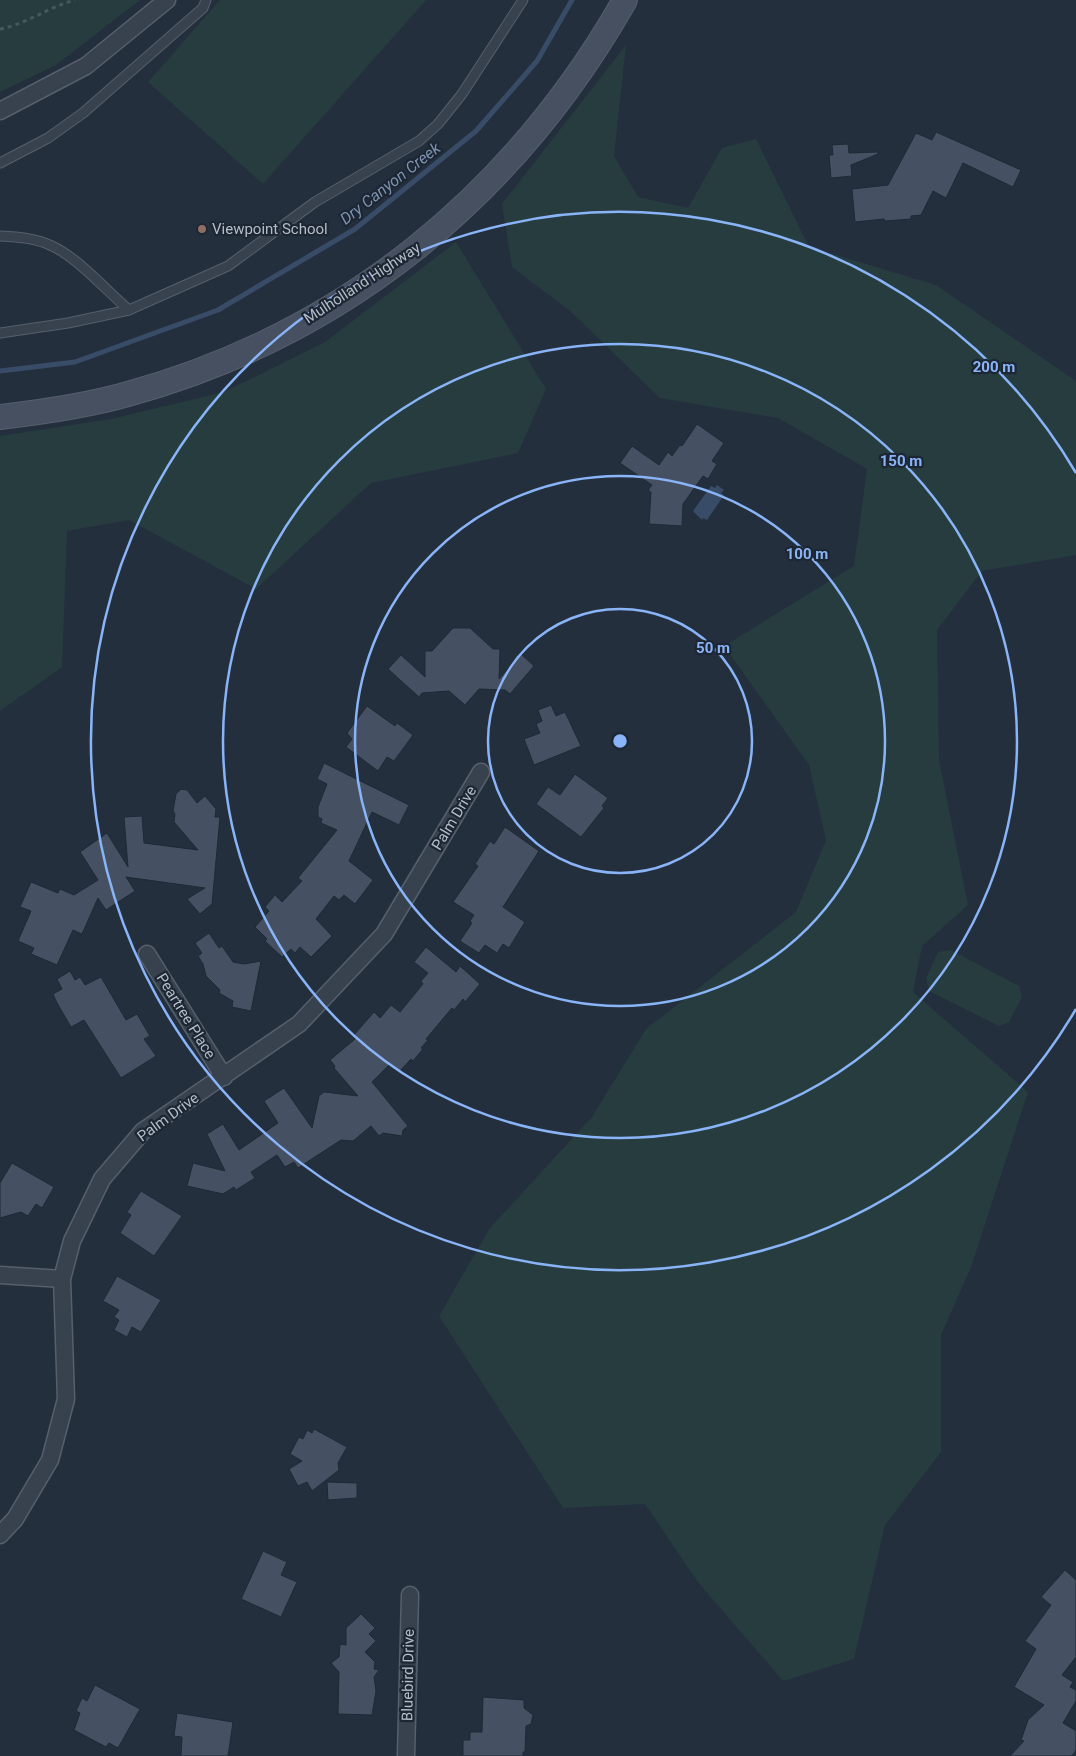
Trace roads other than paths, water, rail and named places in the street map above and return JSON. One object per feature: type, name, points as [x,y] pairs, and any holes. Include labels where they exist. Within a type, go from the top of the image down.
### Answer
[{"type":"main road","name":"Mulholland Highway","points":[[0,417],[126,395],[176,379],[277,336],[328,308],[382,274],[439,230],[482,191],[527,142],[567,93],[602,40],[625,0]]},
{"type":"street","points":[[0,111],[86,66],[168,0]]},
{"type":"street","name":"Palm Drive","points":[[0,1535],[15,1519],[50,1460],[66,1399],[62,1279],[72,1241],[102,1179],[144,1132],[299,1024],[384,934],[481,772]]},
{"type":"street","name":"Peartree Place","points":[[147,954],[224,1077]]},
{"type":"street","points":[[0,1275],[62,1279]]},
{"type":"street","name":"Bluebird Drive","points":[[406,1756],[410,1595]]},
{"type":"lane","points":[[0,163],[48,138],[83,113],[203,8],[206,0]]},
{"type":"lane","points":[[0,333],[68,323],[129,310],[228,266],[315,202],[419,141],[438,124],[462,94],[523,0]]},
{"type":"lane","points":[[0,236],[25,237],[53,246],[78,264],[129,310]]},
{"type":"water","points":[[717,485],[724,490],[721,493],[724,495],[707,520],[703,518],[702,520],[693,511],[711,486],[715,488]]},
{"type":"waterway","name":"Dry Canyon Creek","points":[[0,371],[75,362],[218,310],[355,229],[476,131],[537,61],[572,0]]},
{"type":"place","name":"Viewpoint School","points":[[202,229]]}]
